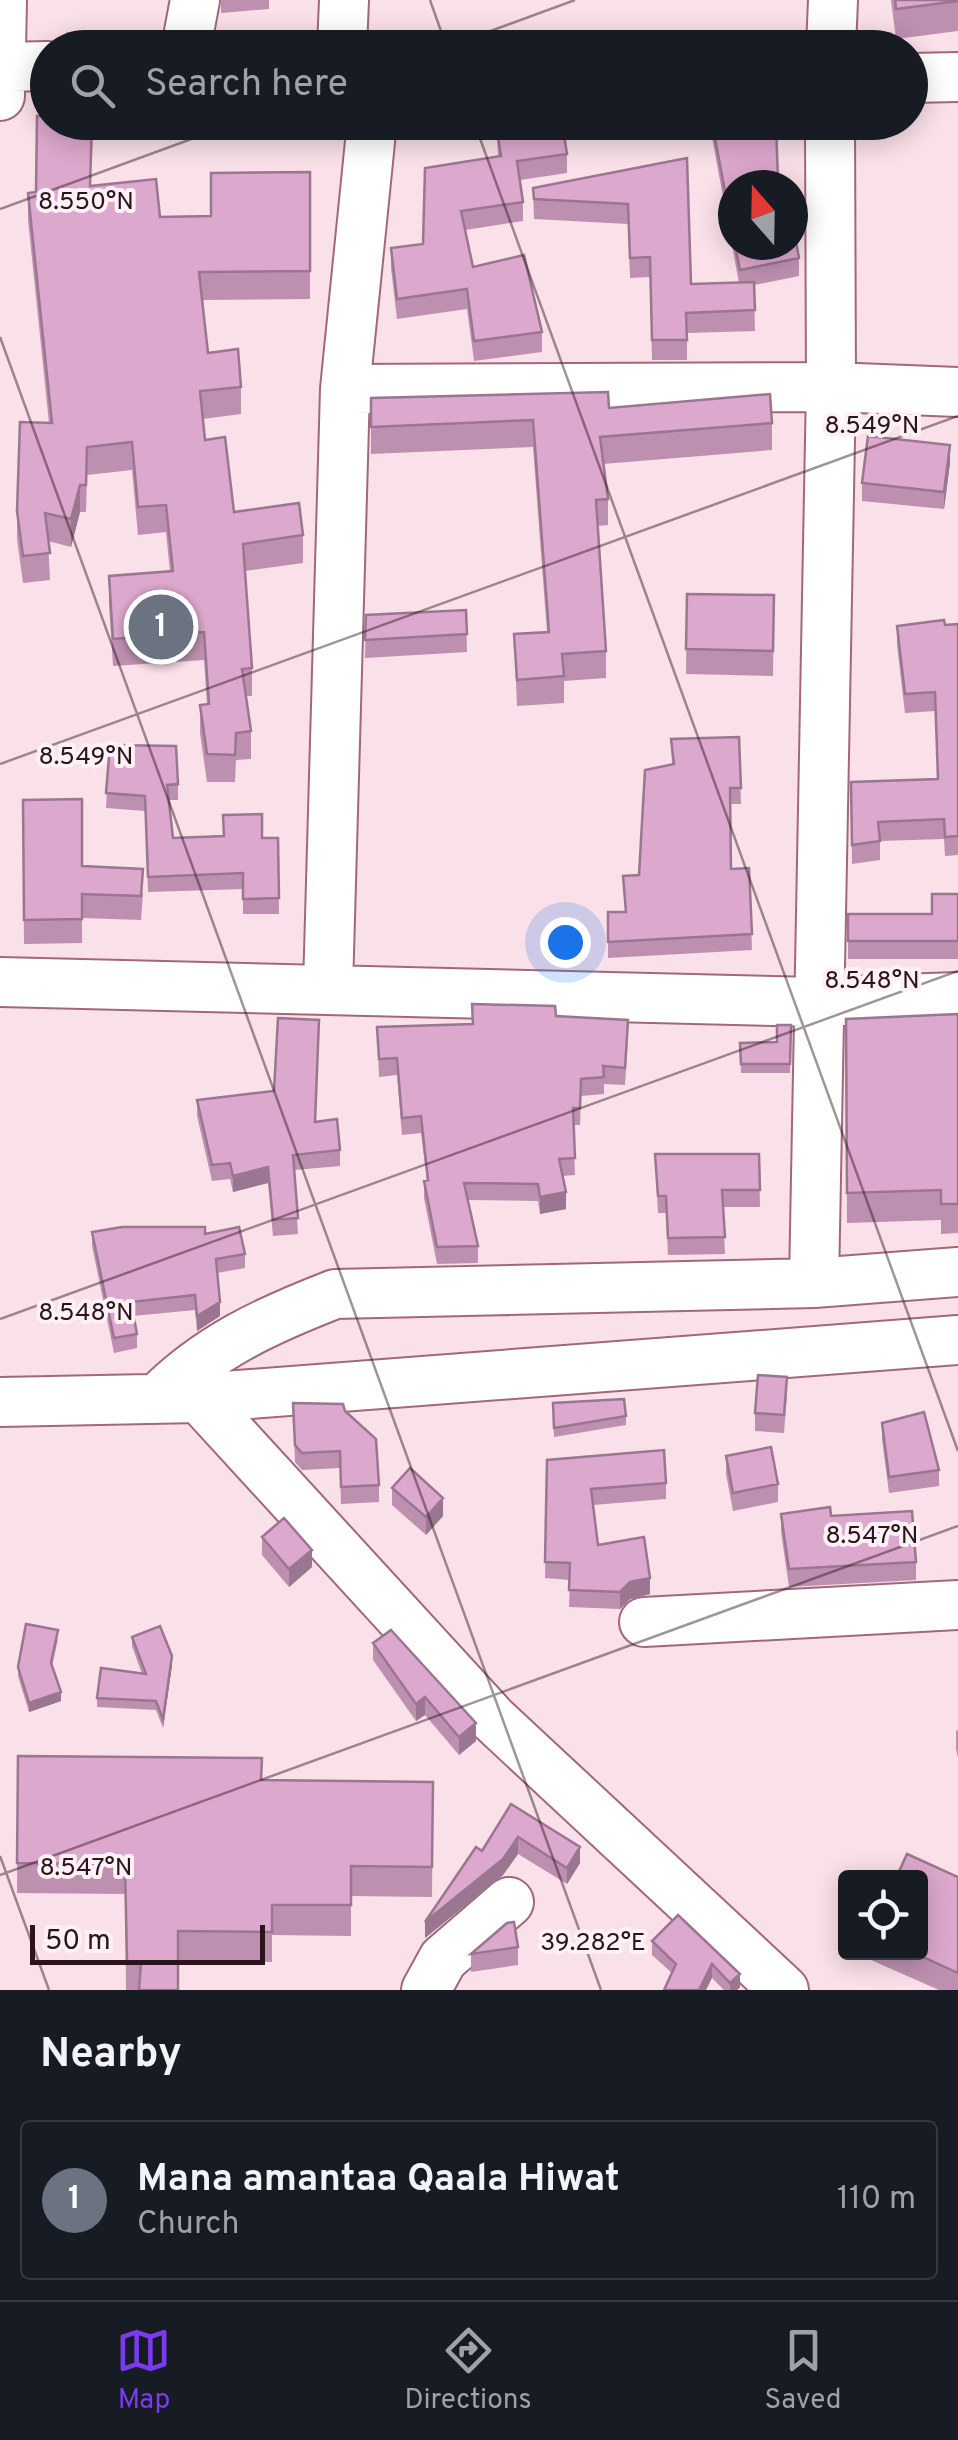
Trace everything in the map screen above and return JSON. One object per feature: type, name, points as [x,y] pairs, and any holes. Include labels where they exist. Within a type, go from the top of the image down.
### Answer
[{"type":"street","points":[[0,96],[2,0]]},
{"type":"street","points":[[190,30],[196,0]]},
{"type":"street","points":[[343,30],[344,0]]},
{"type":"street","points":[[832,30],[833,0]]},
{"type":"street","points":[[0,67],[30,66]]},
{"type":"street","points":[[928,78],[958,77]]},
{"type":"street","points":[[328,988],[345,390],[370,140]]},
{"type":"street","points":[[814,1282],[816,1002],[831,387],[830,140]]},
{"type":"street","points":[[345,390],[831,387],[958,392]]},
{"type":"street","points":[[0,982],[816,1002],[958,997]]},
{"type":"street","points":[[178,1398],[182,1373],[216,1349],[267,1320],[335,1294],[814,1282],[958,1272]]},
{"type":"street","points":[[0,1402],[178,1398],[958,1340]]},
{"type":"street","points":[[178,1398],[493,1718],[784,1990]]},
{"type":"street","points":[[644,1622],[958,1605]]},
{"type":"street","points":[[426,1990],[443,1958],[509,1902]]},
{"type":"building","points":[[895,0],[958,0],[958,1],[896,9]]},
{"type":"building","points":[[37,140],[91,140],[90,186],[156,179],[160,217],[211,216],[211,173],[310,172],[310,271],[199,272],[208,353],[238,349],[241,387],[200,391],[205,440],[225,437],[234,512],[299,503],[303,535],[243,544],[252,668],[242,669],[251,731],[236,733],[235,755],[207,754],[200,705],[209,704],[204,632],[113,639],[109,576],[173,571],[166,505],[138,507],[132,442],[87,447],[86,485],[80,485],[71,519],[45,513],[50,553],[23,556],[17,511],[20,422],[52,423],[28,193],[36,192]]},
{"type":"building","points":[[499,140],[565,140],[567,154],[517,161],[523,202],[461,211],[473,267],[524,255],[542,332],[474,341],[467,289],[397,299],[391,248],[423,244],[425,168],[501,156]]},
{"type":"building","points":[[715,140],[777,140],[778,170],[721,170]]},
{"type":"building","points":[[687,158],[691,284],[754,282],[755,310],[686,313],[687,340],[652,340],[650,257],[630,258],[628,204],[534,199],[533,188]]},
{"type":"building","points":[[738,260],[789,260],[740,270]]},
{"type":"building","points":[[608,392],[609,408],[770,394],[772,423],[600,437],[608,499],[596,500],[606,651],[562,654],[564,676],[517,680],[514,634],[549,632],[533,420],[371,427],[371,398]]},
{"type":"building","points":[[868,436],[950,445],[944,492],[862,483]]},
{"type":"building","points":[[687,594],[774,595],[773,651],[686,649]]},
{"type":"building","points":[[466,610],[467,634],[365,640],[366,615]]},
{"type":"building","points":[[944,620],[945,625],[958,624],[958,836],[945,837],[944,819],[878,822],[880,841],[852,845],[851,782],[938,779],[935,692],[905,694],[897,626]]},
{"type":"building","points":[[739,737],[741,788],[730,788],[731,869],[749,868],[752,934],[608,942],[608,912],[626,912],[623,876],[639,875],[645,770],[674,764],[671,739]]},
{"type":"building","points":[[110,745],[176,746],[178,784],[167,785],[173,838],[224,836],[223,815],[262,814],[262,838],[278,838],[279,898],[243,899],[243,873],[148,877],[145,796],[106,793]]},
{"type":"building","points":[[82,799],[82,866],[143,869],[141,896],[82,894],[82,919],[24,920],[23,800]]},
{"type":"building","points":[[932,894],[958,894],[958,941],[848,941],[848,914],[932,914]]},
{"type":"building","points":[[472,1004],[555,1006],[556,1016],[628,1020],[625,1068],[603,1066],[604,1077],[581,1079],[580,1108],[573,1108],[575,1158],[559,1159],[566,1192],[540,1197],[538,1184],[464,1183],[478,1246],[437,1247],[424,1181],[428,1180],[421,1116],[402,1118],[397,1058],[379,1059],[377,1027],[473,1024]]},
{"type":"building","points":[[958,1014],[958,1204],[941,1204],[941,1190],[847,1193],[846,1019]]},
{"type":"building","points":[[278,1018],[319,1020],[315,1122],[337,1119],[340,1150],[293,1155],[298,1218],[273,1220],[268,1167],[233,1176],[230,1163],[212,1165],[197,1100],[274,1091]]},
{"type":"building","points":[[777,1025],[791,1025],[790,1064],[741,1064],[740,1043],[777,1042]]},
{"type":"building","points":[[655,1154],[759,1154],[760,1190],[722,1190],[725,1237],[668,1238],[666,1196],[658,1196]]},
{"type":"building","points":[[122,1227],[205,1227],[205,1234],[239,1227],[245,1254],[216,1259],[220,1302],[197,1316],[195,1295],[131,1302],[137,1334],[114,1338],[92,1232]]},
{"type":"building","points":[[758,1375],[787,1377],[784,1415],[755,1413]]},
{"type":"building","points":[[624,1399],[626,1416],[554,1428],[553,1403]]},
{"type":"building","points":[[293,1403],[343,1404],[345,1411],[376,1439],[379,1485],[341,1487],[340,1451],[302,1453],[295,1445]]},
{"type":"building","points":[[924,1412],[939,1470],[889,1477],[882,1423]]},
{"type":"building","points":[[771,1447],[778,1484],[733,1493],[726,1456]]},
{"type":"building","points":[[664,1450],[666,1483],[591,1489],[598,1545],[644,1537],[650,1578],[630,1582],[620,1592],[569,1590],[570,1563],[545,1562],[547,1460]]},
{"type":"building","points":[[410,1468],[443,1498],[426,1517],[392,1488]]},
{"type":"building","points":[[830,1507],[831,1516],[912,1511],[916,1562],[789,1569],[781,1514]]},
{"type":"building","points":[[284,1518],[312,1550],[289,1569],[262,1537]]},
{"type":"building","points":[[26,1624],[58,1630],[51,1663],[61,1692],[29,1703],[18,1667]]},
{"type":"building","points":[[160,1626],[172,1656],[163,1719],[156,1701],[97,1698],[101,1668],[146,1674],[132,1637]]},
{"type":"building","points":[[391,1630],[476,1723],[459,1737],[425,1697],[416,1704],[373,1643]]},
{"type":"building","points":[[18,1756],[262,1758],[261,1780],[433,1782],[432,1867],[351,1866],[351,1905],[272,1905],[272,1932],[178,1931],[178,1990],[139,1990],[141,1961],[127,1962],[125,1864],[17,1863]]},
{"type":"building","points":[[511,1804],[580,1847],[567,1868],[518,1837],[503,1859],[425,1922],[476,1847],[482,1851]]},
{"type":"building","points":[[907,1854],[958,1877],[958,1973],[928,1959],[928,1870],[900,1870]]},
{"type":"building","points":[[678,1915],[740,1974],[730,1983],[712,1964],[699,1990],[664,1990],[676,1964],[652,1941]]},
{"type":"building","points":[[514,1922],[518,1947],[471,1954],[507,1923]]},
{"type":"place","name":"Mana amantaa Qaala Hiwat","points":[[161,627]]}]
